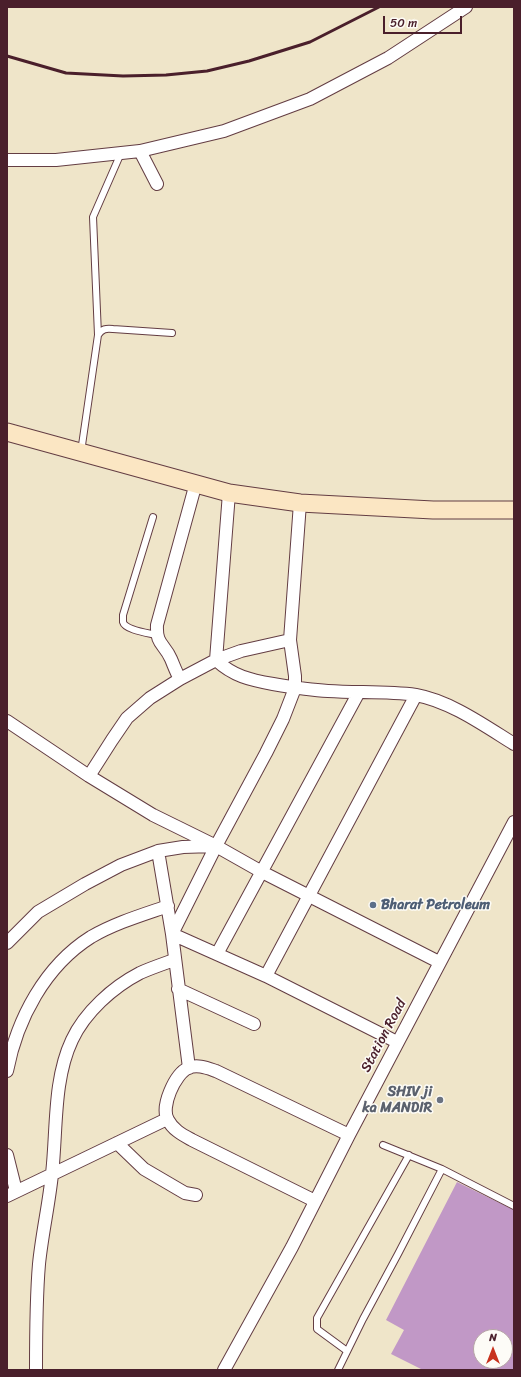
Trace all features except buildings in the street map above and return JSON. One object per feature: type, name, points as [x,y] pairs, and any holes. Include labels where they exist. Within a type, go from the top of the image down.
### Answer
[{"type":"main road","points":[[7,432],[229,493],[300,503],[433,510],[514,510]]},
{"type":"street","points":[[7,160],[56,160],[120,153],[140,150],[224,131],[310,99],[388,58],[466,7]]},
{"type":"street","points":[[140,150],[157,184]]},
{"type":"street","points":[[180,679],[170,658],[156,635],[156,625],[196,483]]},
{"type":"street","points":[[229,493],[216,660],[225,669],[240,677],[295,688],[416,696],[434,700],[464,714],[514,744]]},
{"type":"street","points":[[172,934],[276,732],[295,688],[295,676],[290,640],[300,503]]},
{"type":"street","points":[[89,776],[128,718],[150,698],[180,679],[216,660],[241,651],[290,640]]},
{"type":"street","points":[[217,954],[359,692]]},
{"type":"street","points":[[266,976],[416,696]]},
{"type":"street","points":[[7,721],[89,776],[153,815],[216,846],[262,872],[439,962]]},
{"type":"street","name":"Station Road","points":[[224,1370],[292,1247],[439,962],[514,822]]},
{"type":"street","points":[[7,942],[38,912],[85,884],[122,865],[158,851],[183,847],[216,846]]},
{"type":"street","points":[[158,851],[172,934],[188,1068]]},
{"type":"street","points":[[7,1071],[22,1023],[42,985],[65,958],[91,938],[125,920],[168,906]]},
{"type":"street","points":[[172,934],[266,976],[398,1042]]},
{"type":"street","points":[[36,1370],[36,1314],[39,1263],[52,1174],[58,1093],[63,1066],[72,1040],[90,1012],[112,991],[141,973],[174,960]]},
{"type":"street","points":[[178,989],[254,1024]]},
{"type":"street","points":[[315,1201],[192,1140],[175,1129],[167,1119],[166,1107],[170,1092],[179,1075],[188,1068],[202,1066],[216,1071],[349,1135]]},
{"type":"street","points":[[7,1155],[12,1194],[167,1119]]},
{"type":"street","points":[[117,1143],[144,1169],[185,1193],[196,1195]]},
{"type":"lane","points":[[81,453],[98,335],[93,217],[120,153]]},
{"type":"lane","points":[[98,335],[100,330],[107,328],[172,333]]},
{"type":"lane","points":[[153,517],[123,615],[123,622],[131,629],[156,635]]},
{"type":"lane","points":[[383,1144],[442,1169],[514,1206]]},
{"type":"lane","points":[[347,1351],[317,1329],[317,1318],[409,1155]]},
{"type":"lane","points":[[338,1370],[442,1169]]},
{"type":"railway","points":[[7,56],[66,73],[123,76],[166,75],[207,71],[249,61],[310,42],[379,7]]},
{"type":"place","name":"Bharat Petroleum","points":[[373,905]]},
{"type":"place","name":"SHIV ji ka MANDIR","points":[[440,1100]]}]
